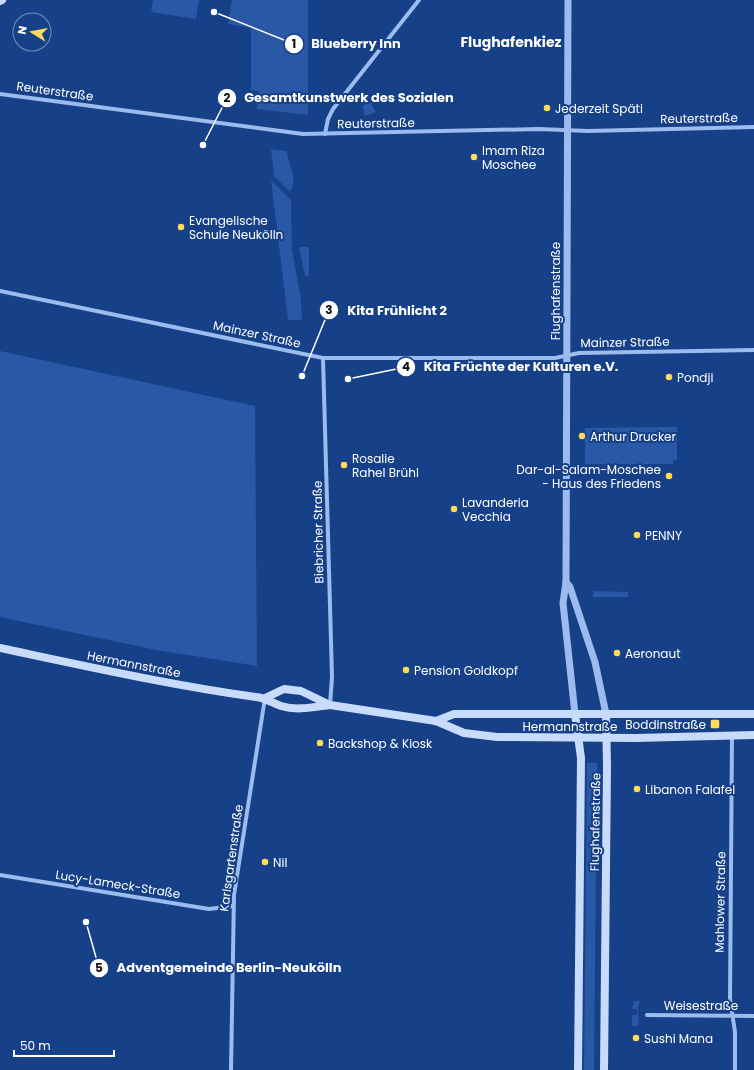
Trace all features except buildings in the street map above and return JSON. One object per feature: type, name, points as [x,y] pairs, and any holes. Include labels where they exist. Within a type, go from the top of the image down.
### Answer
[{"type":"main road","name":"Hermannstraße","points":[[0,648],[128,676],[265,698],[281,706],[295,708],[330,705],[436,721],[464,733],[497,737],[607,738],[754,734]]},
{"type":"main road","name":"Hermannstraße","points":[[265,698],[284,689],[301,691],[330,705]]},
{"type":"main road","name":"Hermannstraße","points":[[436,721],[454,714],[754,714]]},
{"type":"main road","name":"Flughafenstraße","points":[[575,714],[581,758],[578,1070]]},
{"type":"main road","name":"Flughafenstraße","points":[[604,1070],[606,714]]},
{"type":"street","points":[[325,134],[328,119],[333,109],[419,0]]},
{"type":"street","name":"Flughafenstraße","points":[[568,0],[566,582],[563,603],[575,714]]},
{"type":"street","name":"Reuterstraße","points":[[0,94],[303,134],[754,127]]},
{"type":"street","name":"Mainzer Straße","points":[[0,291],[323,358],[551,358],[579,353],[754,350]]},
{"type":"street","name":"Biebricher Straße","points":[[323,358],[332,677],[330,705]]},
{"type":"street","name":"Flughafenstraße","points":[[566,582],[570,587],[591,648],[606,714]]},
{"type":"street","name":"Karlsgartenstraße","points":[[231,1070],[234,906],[265,698]]},
{"type":"street","name":"Mahlower Straße","points":[[732,735],[730,995],[735,1032],[735,1070]]},
{"type":"street","name":"Lucy-Lameck-Straße","points":[[0,875],[209,909],[234,906]]},
{"type":"street","name":"Weisestraße","points":[[647,1015],[754,1016]]},
{"type":"shaded area","points":[[153,0],[199,0],[196,19],[151,12]]},
{"type":"shaded area","points":[[232,0],[308,0],[308,115],[257,109],[259,91],[251,90],[251,28],[228,24]]},
{"type":"shaded area","points":[[368,102],[372,103],[372,106],[376,112],[367,116],[364,115],[364,109],[361,107]]},
{"type":"shaded area","points":[[271,149],[287,151],[293,174],[292,189],[289,191],[274,176]]},
{"type":"shaded area","points":[[271,180],[291,200],[292,249],[301,300],[302,320],[288,320]]},
{"type":"shaded area","points":[[299,247],[309,247],[309,276],[305,276]]},
{"type":"shaded area","points":[[0,351],[255,406],[257,666],[156,650],[0,617]]},
{"type":"shaded area","points":[[677,427],[677,460],[673,460],[673,464],[585,464],[585,428]]},
{"type":"shaded area","points":[[593,591],[628,592],[628,597],[593,597]]},
{"type":"shaded area","points":[[587,763],[597,763],[594,1070],[584,1070]]},
{"type":"shaded area","points":[[634,1001],[640,1001],[638,1008],[639,1026],[632,1026],[632,1015],[637,1015],[637,1009],[632,1009]]},
{"type":"place","name":"Blueberry Inn","points":[[214,12]]},
{"type":"place","name":"Jederzeit Späti","points":[[547,108]]},
{"type":"place","name":"Gesamtkunstwerk des Sozialen","points":[[203,145]]},
{"type":"place","name":"Imam Riza Moschee","points":[[474,157]]},
{"type":"place","name":"Evangelische Schule Neukölln","points":[[181,227]]},
{"type":"place","name":"Kita Frühlicht 2","points":[[302,376]]},
{"type":"place","name":"Pondji","points":[[669,377]]},
{"type":"place","name":"Kita Früchte der Kulturen e.V.","points":[[348,379]]},
{"type":"place","name":"Arthur Drucker","points":[[582,436]]},
{"type":"place","name":"Rosalie Rahel Brühl","points":[[344,465]]},
{"type":"place","name":"Dar-al-Salam-Moschee - Haus des Friedens","points":[[669,476]]},
{"type":"place","name":"Lavanderia Vecchia","points":[[454,509]]},
{"type":"place","name":"PENNY","points":[[637,535]]},
{"type":"place","name":"Aeronaut","points":[[617,653]]},
{"type":"place","name":"Pension Goldkopf","points":[[406,670]]},
{"type":"place","name":"Boddinstraße","points":[[715,724]]},
{"type":"place","name":"Backshop & Kiosk","points":[[320,743]]},
{"type":"place","name":"Libanon Falafel","points":[[637,789]]},
{"type":"place","name":"Nil","points":[[265,862]]},
{"type":"place","name":"Adventgemeinde Berlin-Neukölln","points":[[86,922]]},
{"type":"place","name":"Sushi Mana","points":[[636,1038]]},
{"type":"district","name":"Flughafenkiez","points":[[511,42]]}]
